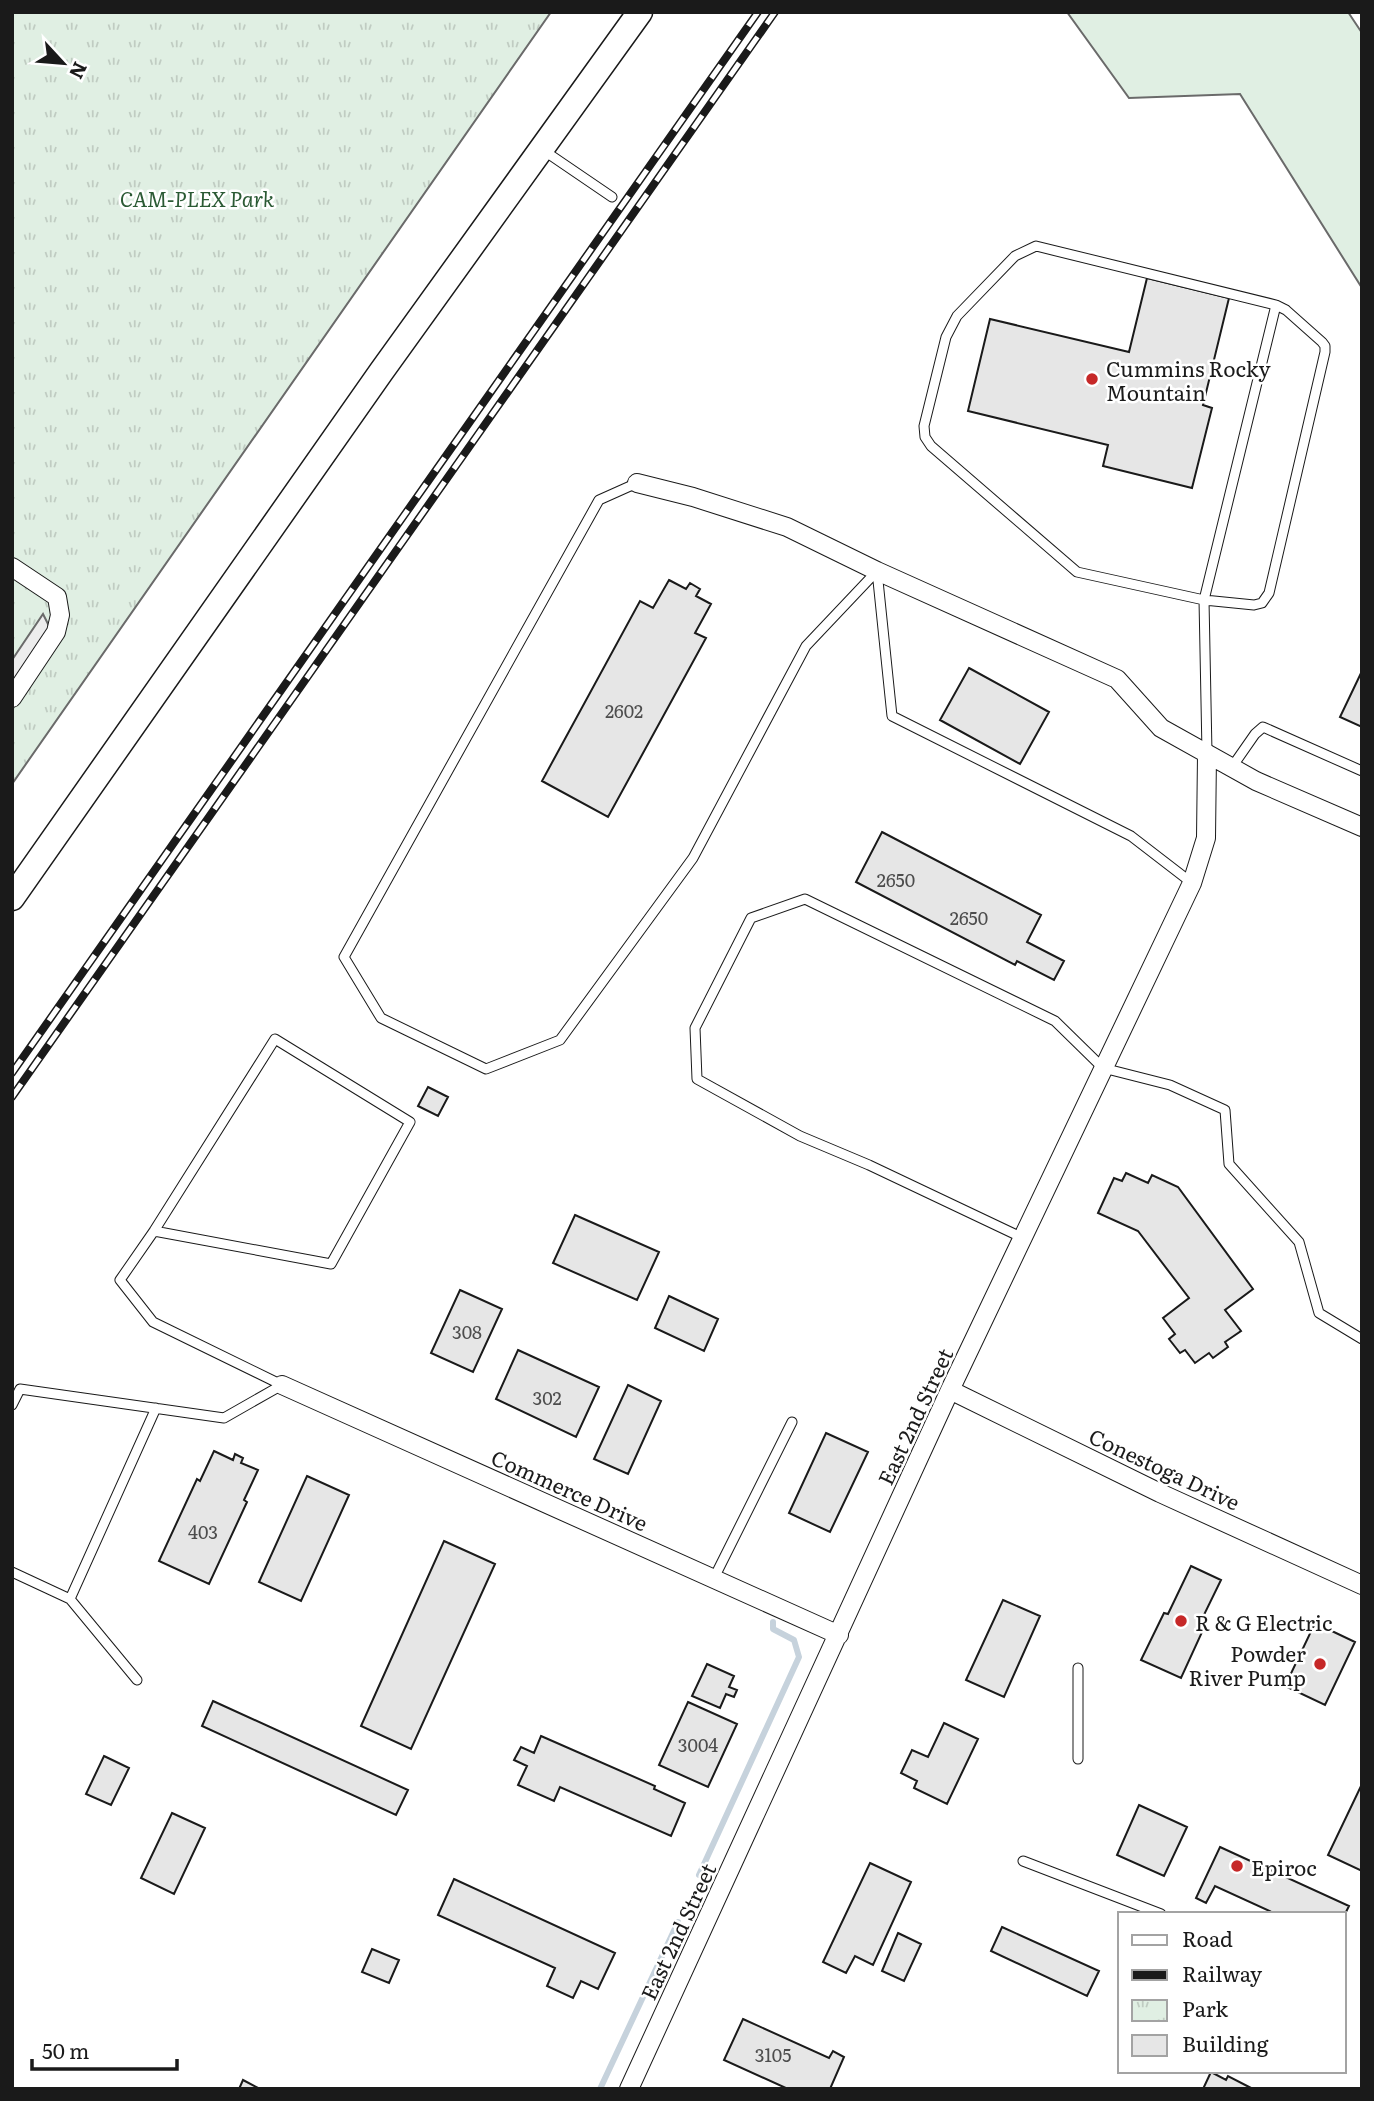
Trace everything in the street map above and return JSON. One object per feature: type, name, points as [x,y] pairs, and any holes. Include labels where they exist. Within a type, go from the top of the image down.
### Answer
[{"type":"main road","points":[[12,898],[381,372],[640,12]]},
{"type":"street","points":[[637,483],[693,497],[787,527],[877,571],[1117,679],[1161,728],[1256,781],[1362,827]]},
{"type":"street","points":[[12,567],[57,597],[60,615],[55,632],[12,698]]},
{"type":"street","name":"East 2nd Street","points":[[629,2089],[950,1390],[1192,883],[1206,838],[1207,755]]},
{"type":"street","name":"Commerce Drive","points":[[282,1385],[839,1635]]},
{"type":"street","name":"Conestoga Drive","points":[[950,1390],[1160,1493],[1362,1585]]},
{"type":"lane","points":[[542,149],[612,197]]},
{"type":"lane","points":[[1036,246],[1276,304],[1325,346],[1269,593],[1262,603],[1254,605],[1204,600],[1077,572],[931,446],[925,437],[924,426],[946,337],[957,316],[1015,256],[1036,246]]},
{"type":"lane","points":[[1207,755],[1204,600],[1276,304]]},
{"type":"lane","points":[[637,483],[599,500],[344,957],[382,1018],[486,1069],[559,1040],[693,858],[806,646],[877,571]]},
{"type":"lane","points":[[877,571],[892,716],[1131,836],[1192,883]]},
{"type":"lane","points":[[1232,767],[1263,727],[1362,771]]},
{"type":"lane","points":[[1023,1238],[869,1165],[800,1136],[697,1079],[695,1028],[751,918],[805,899],[1055,1021],[1103,1068],[1170,1085],[1225,1110],[1228,1164],[1299,1242],[1319,1313],[1362,1339]]},
{"type":"lane","points":[[154,1231],[331,1264],[410,1122],[275,1039],[120,1280],[153,1322],[282,1385]]},
{"type":"lane","points":[[12,1405],[20,1390],[224,1418],[282,1385]]},
{"type":"lane","points":[[70,1599],[156,1408]]},
{"type":"lane","points":[[713,1578],[792,1422]]},
{"type":"lane","points":[[12,1572],[70,1599],[137,1680]]},
{"type":"lane","points":[[1078,1668],[1078,1759]]},
{"type":"lane","points":[[1023,1861],[1156,1912]]},
{"type":"green space","name":"CAM-PLEX Park","points":[[12,12],[551,12],[12,784]]},
{"type":"green space","points":[[1067,12],[1348,12],[1362,33],[1362,288],[1240,94],[1129,98]]},
{"type":"shaded area","points":[[43,614],[50,628],[12,686],[12,660]]},
{"type":"building","name":"Cummins Rocky Mountain","points":[[1147,278],[1229,298],[1203,405],[1212,408],[1192,488],[1103,466],[1108,445],[968,411],[990,319],[1129,352]]},
{"type":"building","points":[[669,580],[686,589],[690,583],[700,589],[696,596],[711,604],[695,633],[706,638],[608,817],[542,781],[640,601],[653,608]]},
{"type":"building","points":[[969,668],[1049,712],[1020,764],[940,720]]},
{"type":"building","points":[[1362,671],[1362,727],[1340,717]]},
{"type":"building","points":[[882,832],[1041,915],[1027,942],[1064,961],[1054,980],[1017,961],[1015,965],[856,882]]},
{"type":"building","points":[[428,1087],[448,1097],[438,1116],[418,1106]]},
{"type":"building","points":[[1126,1173],[1148,1183],[1152,1175],[1178,1187],[1253,1289],[1225,1310],[1241,1331],[1225,1342],[1228,1347],[1213,1358],[1209,1353],[1195,1363],[1185,1350],[1180,1353],[1169,1339],[1175,1334],[1163,1318],[1189,1298],[1138,1231],[1098,1213],[1114,1178],[1122,1181]]},
{"type":"building","points":[[575,1215],[659,1252],[637,1300],[553,1263]]},
{"type":"building","points":[[460,1290],[502,1309],[473,1372],[431,1353]]},
{"type":"building","points":[[669,1296],[718,1319],[704,1351],[655,1328]]},
{"type":"building","points":[[518,1350],[599,1387],[576,1437],[496,1399]]},
{"type":"building","points":[[628,1385],[661,1401],[628,1474],[594,1459]]},
{"type":"building","points":[[826,1433],[868,1452],[830,1532],[789,1513]]},
{"type":"building","points":[[214,1451],[233,1460],[235,1454],[243,1458],[241,1463],[258,1470],[244,1500],[247,1502],[209,1584],[159,1561],[197,1479],[200,1481]]},
{"type":"building","points":[[307,1476],[349,1495],[301,1601],[259,1582]]},
{"type":"building","points":[[444,1541],[495,1564],[411,1749],[361,1726]]},
{"type":"building","name":"R & G Electric","points":[[1191,1566],[1221,1580],[1198,1627],[1203,1630],[1181,1678],[1141,1660],[1164,1613],[1168,1614]]},
{"type":"building","points":[[1003,1600],[1040,1616],[1004,1697],[966,1680]]},
{"type":"building","name":"Powder River Pump","points":[[1315,1623],[1355,1642],[1325,1705],[1285,1686]]},
{"type":"building","points":[[707,1664],[734,1676],[729,1687],[737,1690],[734,1697],[726,1694],[720,1708],[692,1696]]},
{"type":"building","points":[[213,1701],[408,1790],[396,1815],[202,1726]]},
{"type":"building","points":[[688,1702],[737,1724],[708,1787],[659,1765]]},
{"type":"building","points":[[944,1723],[978,1739],[947,1804],[914,1788],[917,1781],[901,1773],[912,1750],[928,1757]]},
{"type":"building","points":[[541,1736],[655,1786],[654,1789],[685,1803],[671,1836],[560,1787],[554,1801],[518,1785],[527,1766],[514,1760],[521,1747],[534,1753]]},
{"type":"building","points":[[104,1756],[129,1768],[111,1805],[86,1794]]},
{"type":"building","points":[[1362,1784],[1362,1871],[1328,1855]]},
{"type":"building","points":[[1139,1805],[1187,1827],[1164,1876],[1117,1855]]},
{"type":"building","points":[[172,1813],[205,1828],[174,1894],[141,1878]]},
{"type":"building","name":"Epiroc","points":[[1220,1847],[1349,1906],[1346,1912],[1272,1912],[1215,1886],[1206,1903],[1196,1898]]},
{"type":"building","points":[[870,1863],[911,1882],[873,1965],[855,1956],[846,1973],[823,1962]]},
{"type":"building","points":[[454,1879],[615,1953],[598,1989],[581,1981],[573,1998],[547,1986],[555,1968],[438,1915]]},
{"type":"building","points":[[1002,1927],[1099,1971],[1087,1996],[991,1951]]},
{"type":"building","points":[[898,1933],[921,1944],[904,1981],[882,1971]]},
{"type":"building","points":[[372,1949],[399,1960],[389,1983],[362,1972]]},
{"type":"building","points":[[743,2019],[829,2058],[833,2051],[844,2057],[830,2089],[788,2089],[724,2060]]},
{"type":"building","points":[[1213,2073],[1226,2080],[1228,2076],[1253,2089],[1203,2089]]},
{"type":"building","points":[[243,2080],[260,2089],[239,2089]]},
{"type":"waterway","points":[[699,1875],[799,1657],[794,1640],[773,1629],[773,1622]]},
{"type":"waterway","points":[[600,2089],[678,1922]]},
{"type":"railway","points":[[12,1073],[758,12]]},
{"type":"railway","points":[[12,1097],[775,12]]},
{"type":"place","name":"Cummins Rocky Mountain","points":[[1092,379]]},
{"type":"place","name":"R & G Electric","points":[[1181,1621]]},
{"type":"place","name":"Powder River Pump","points":[[1320,1664]]},
{"type":"place","name":"Epiroc","points":[[1237,1866]]}]
